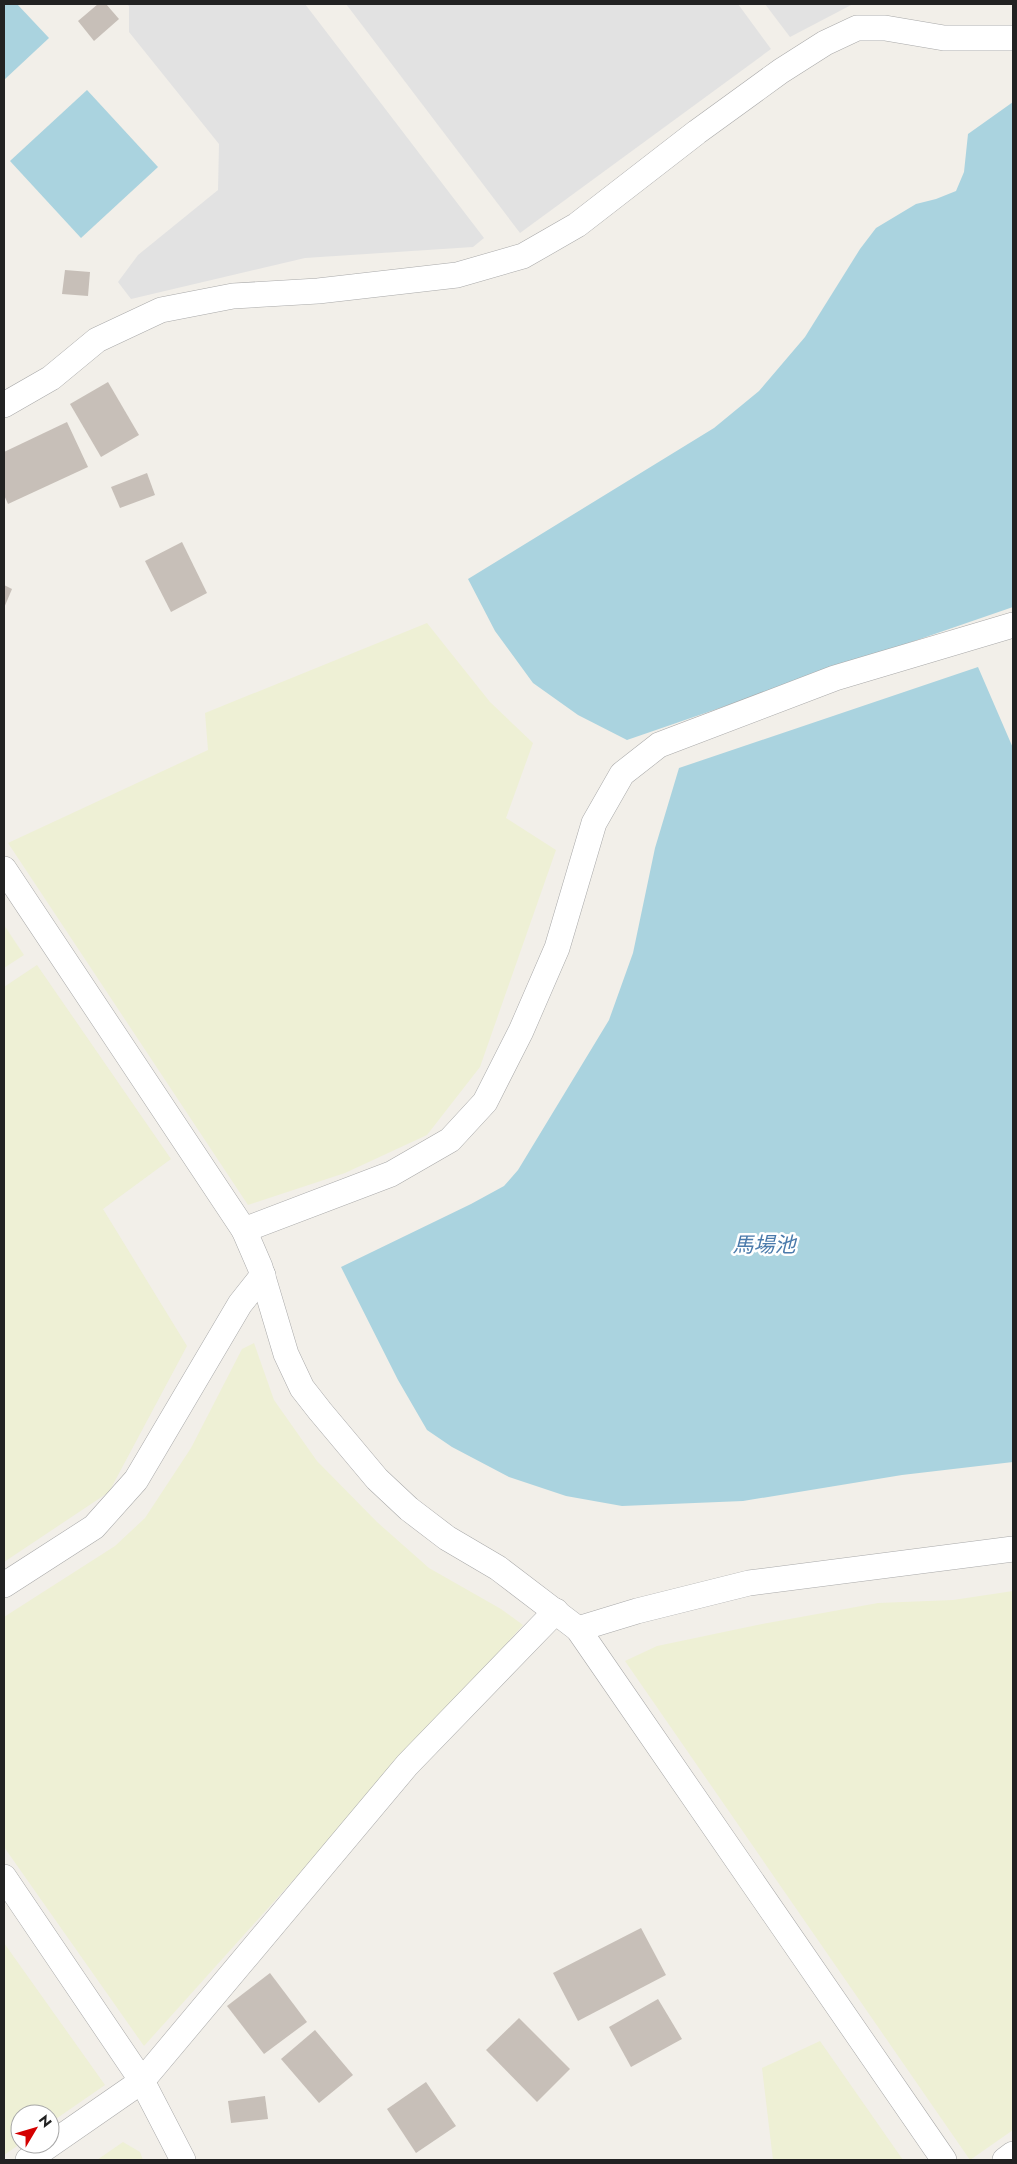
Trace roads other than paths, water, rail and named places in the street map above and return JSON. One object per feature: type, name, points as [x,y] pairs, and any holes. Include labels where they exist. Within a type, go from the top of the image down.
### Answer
[{"type":"street","points":[[4,405],[51,378],[97,340],[162,310],[233,296],[318,292],[457,275],[523,256],[576,225],[697,132],[781,71],[825,43],[857,28],[885,28],[944,38],[1013,38]]},
{"type":"street","points":[[244,1230],[391,1174],[450,1140],[485,1102],[521,1031],[557,948],[594,824],[622,774],[659,745],[835,678],[1013,625]]},
{"type":"street","points":[[4,869],[244,1230],[263,1275],[286,1354],[302,1388],[377,1479],[409,1509],[447,1538],[498,1568],[578,1629],[944,2160]]},
{"type":"street","points":[[4,1585],[94,1527],[116,1505],[136,1480],[240,1304],[263,1275]]},
{"type":"street","points":[[578,1629],[637,1611],[749,1582],[1013,1550]]},
{"type":"street","points":[[28,2160],[142,2081],[407,1765],[556,1611]]},
{"type":"street","points":[[4,1877],[142,2081],[183,2160]]},
{"type":"street","points":[[1005,2160],[1013,2154]]},
{"type":"water","points":[[4,4],[17,4],[49,38],[4,80]]},
{"type":"water","points":[[87,90],[158,167],[81,238],[10,161]]},
{"type":"water","points":[[1013,102],[1013,607],[627,740],[578,715],[533,683],[495,631],[468,579],[714,428],[759,391],[805,337],[860,249],[876,228],[916,204],[956,191],[964,172],[968,134]]},
{"type":"water","name":"馬場池","points":[[978,667],[1013,748],[1013,1462],[902,1475],[743,1501],[622,1506],[566,1496],[509,1477],[452,1447],[427,1430],[398,1380],[341,1267],[504,1186],[518,1170],[609,1020],[633,953],[655,848],[679,768]]}]
